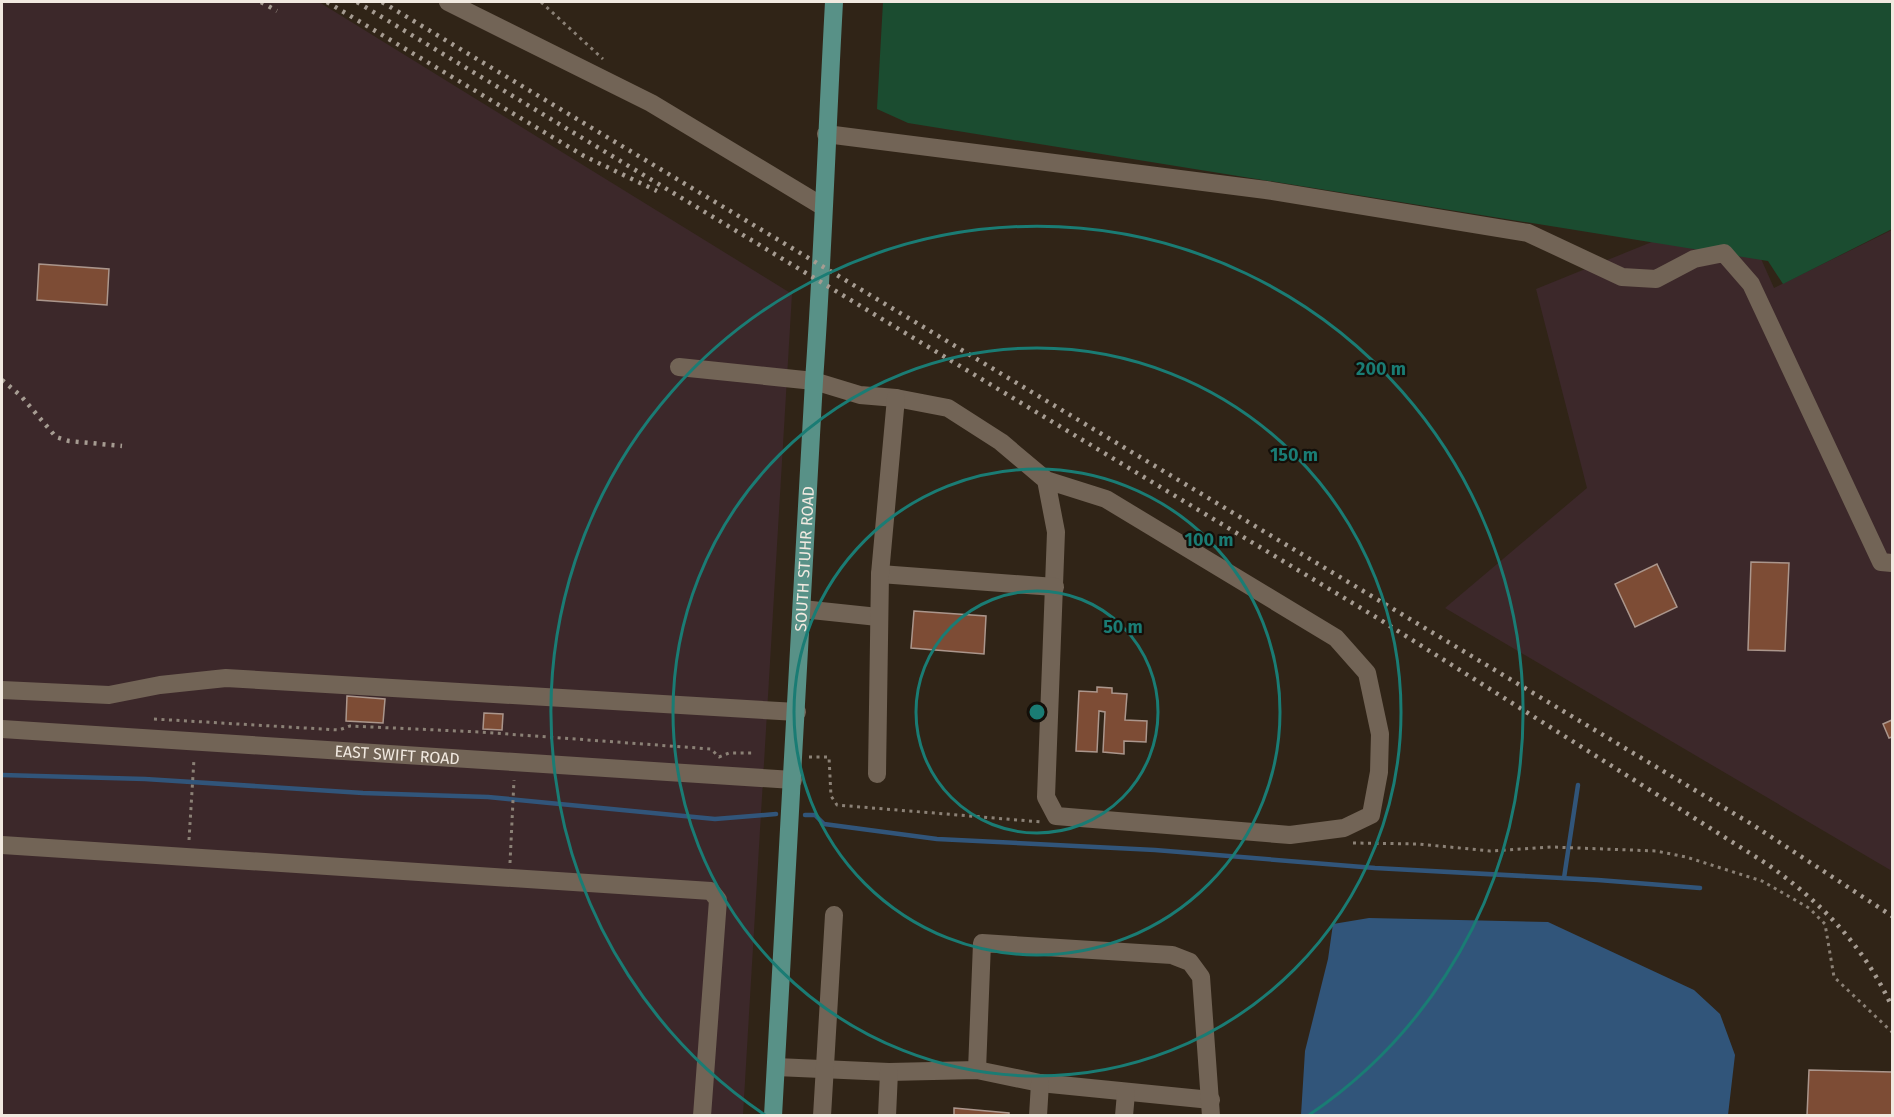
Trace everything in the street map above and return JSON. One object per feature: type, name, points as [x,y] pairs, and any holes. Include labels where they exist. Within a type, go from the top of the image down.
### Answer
[{"type":"main road","name":"SOUTH STUHR ROAD","points":[[773,1116],[814,381],[823,264],[822,206],[834,2]]},
{"type":"street","points":[[448,2],[651,103],[822,206]]},
{"type":"street","points":[[826,134],[1266,190],[1528,233],[1622,277],[1656,279],[1694,259],[1724,253],[1751,284],[1881,561],[1893,563]]},
{"type":"street","points":[[680,367],[814,381],[860,395],[896,398],[948,408],[1001,442],[1046,480],[1106,499],[1336,638],[1366,672],[1380,734],[1379,772],[1371,815],[1344,828],[1290,835],[1056,816],[1046,797],[1056,532],[1046,480]]},
{"type":"street","points":[[877,774],[880,574],[896,398]]},
{"type":"street","points":[[880,574],[1055,587]]},
{"type":"street","points":[[802,609],[878,617]]},
{"type":"street","points":[[2,690],[110,695],[160,685],[226,678],[797,712]]},
{"type":"street","name":"EAST SWIFT ROAD","points":[[2,729],[793,780]]},
{"type":"street","points":[[2,845],[711,891],[718,900],[702,1116]]},
{"type":"street","points":[[822,1116],[834,915]]},
{"type":"street","points":[[776,1067],[825,1067],[889,1072],[977,1070],[1040,1083],[1126,1093],[1211,1108],[1201,977],[1190,962],[1173,955],[982,943],[977,1070]]},
{"type":"street","points":[[887,1116],[889,1072]]},
{"type":"street","points":[[1038,1116],[1040,1083]]},
{"type":"street","points":[[1124,1116],[1126,1093]]},
{"type":"path","points":[[541,2],[608,64]]},
{"type":"path","points":[[154,719],[339,730],[350,726],[480,732],[711,749],[719,757],[729,753],[754,753]]},
{"type":"path","points":[[189,845],[194,759]]},
{"type":"path","points":[[509,864],[514,780]]},
{"type":"path","points":[[1560,847],[1656,851],[1686,857],[1762,881],[1809,908],[1825,924],[1834,977],[1893,1032]]},
{"type":"shaded area","points":[[2,2],[319,2],[792,294],[743,1115],[2,1116]]},
{"type":"shaded area","points":[[1738,207],[1774,288],[1892,230],[1892,871],[1445,608],[1587,488],[1536,289]]},
{"type":"green space","points":[[883,2],[1892,2],[1892,229],[1783,284],[1768,261],[908,123],[877,109]]},
{"type":"water","points":[[1369,918],[1548,922],[1694,990],[1720,1014],[1735,1055],[1728,1115],[1301,1115],[1305,1051],[1328,959],[1333,924]]},
{"type":"building","points":[[39,264],[109,269],[107,305],[37,300]]},
{"type":"building","points":[[1751,562],[1789,563],[1785,651],[1748,650]]},
{"type":"building","points":[[1657,564],[1677,607],[1635,627],[1615,584]]},
{"type":"building","points":[[914,611],[986,616],[984,654],[911,648]]},
{"type":"building","points":[[1097,687],[1112,688],[1112,693],[1127,694],[1125,720],[1147,721],[1146,742],[1124,741],[1124,754],[1103,752],[1105,712],[1099,711],[1097,752],[1076,751],[1079,691],[1097,692]]},
{"type":"building","points":[[347,696],[385,699],[383,723],[346,721]]},
{"type":"building","points":[[484,713],[503,714],[502,730],[483,729]]},
{"type":"building","points":[[1892,720],[1892,737],[1889,738],[1883,724]]},
{"type":"building","points":[[1809,1070],[1892,1072],[1892,1116],[1807,1116]]},
{"type":"building","points":[[954,1108],[1009,1113],[1009,1116],[954,1116]]},
{"type":"waterway","points":[[2,775],[145,779],[363,793],[488,797],[715,819],[776,814]]},
{"type":"waterway","points":[[1564,878],[1578,785]]},
{"type":"waterway","points":[[805,815],[815,815],[824,824],[937,839],[1155,850],[1375,868],[1700,888]]},
{"type":"railway","points":[[261,2],[277,11]]},
{"type":"railway","points":[[327,2],[584,156],[657,191]]},
{"type":"railway","points":[[357,2],[1379,619],[1767,864],[1805,894],[1839,927],[1868,964],[1892,1007]]},
{"type":"railway","points":[[382,2],[1753,825],[1892,916]]},
{"type":"railway","points":[[2,380],[21,396],[56,437],[69,441],[122,446]]}]
